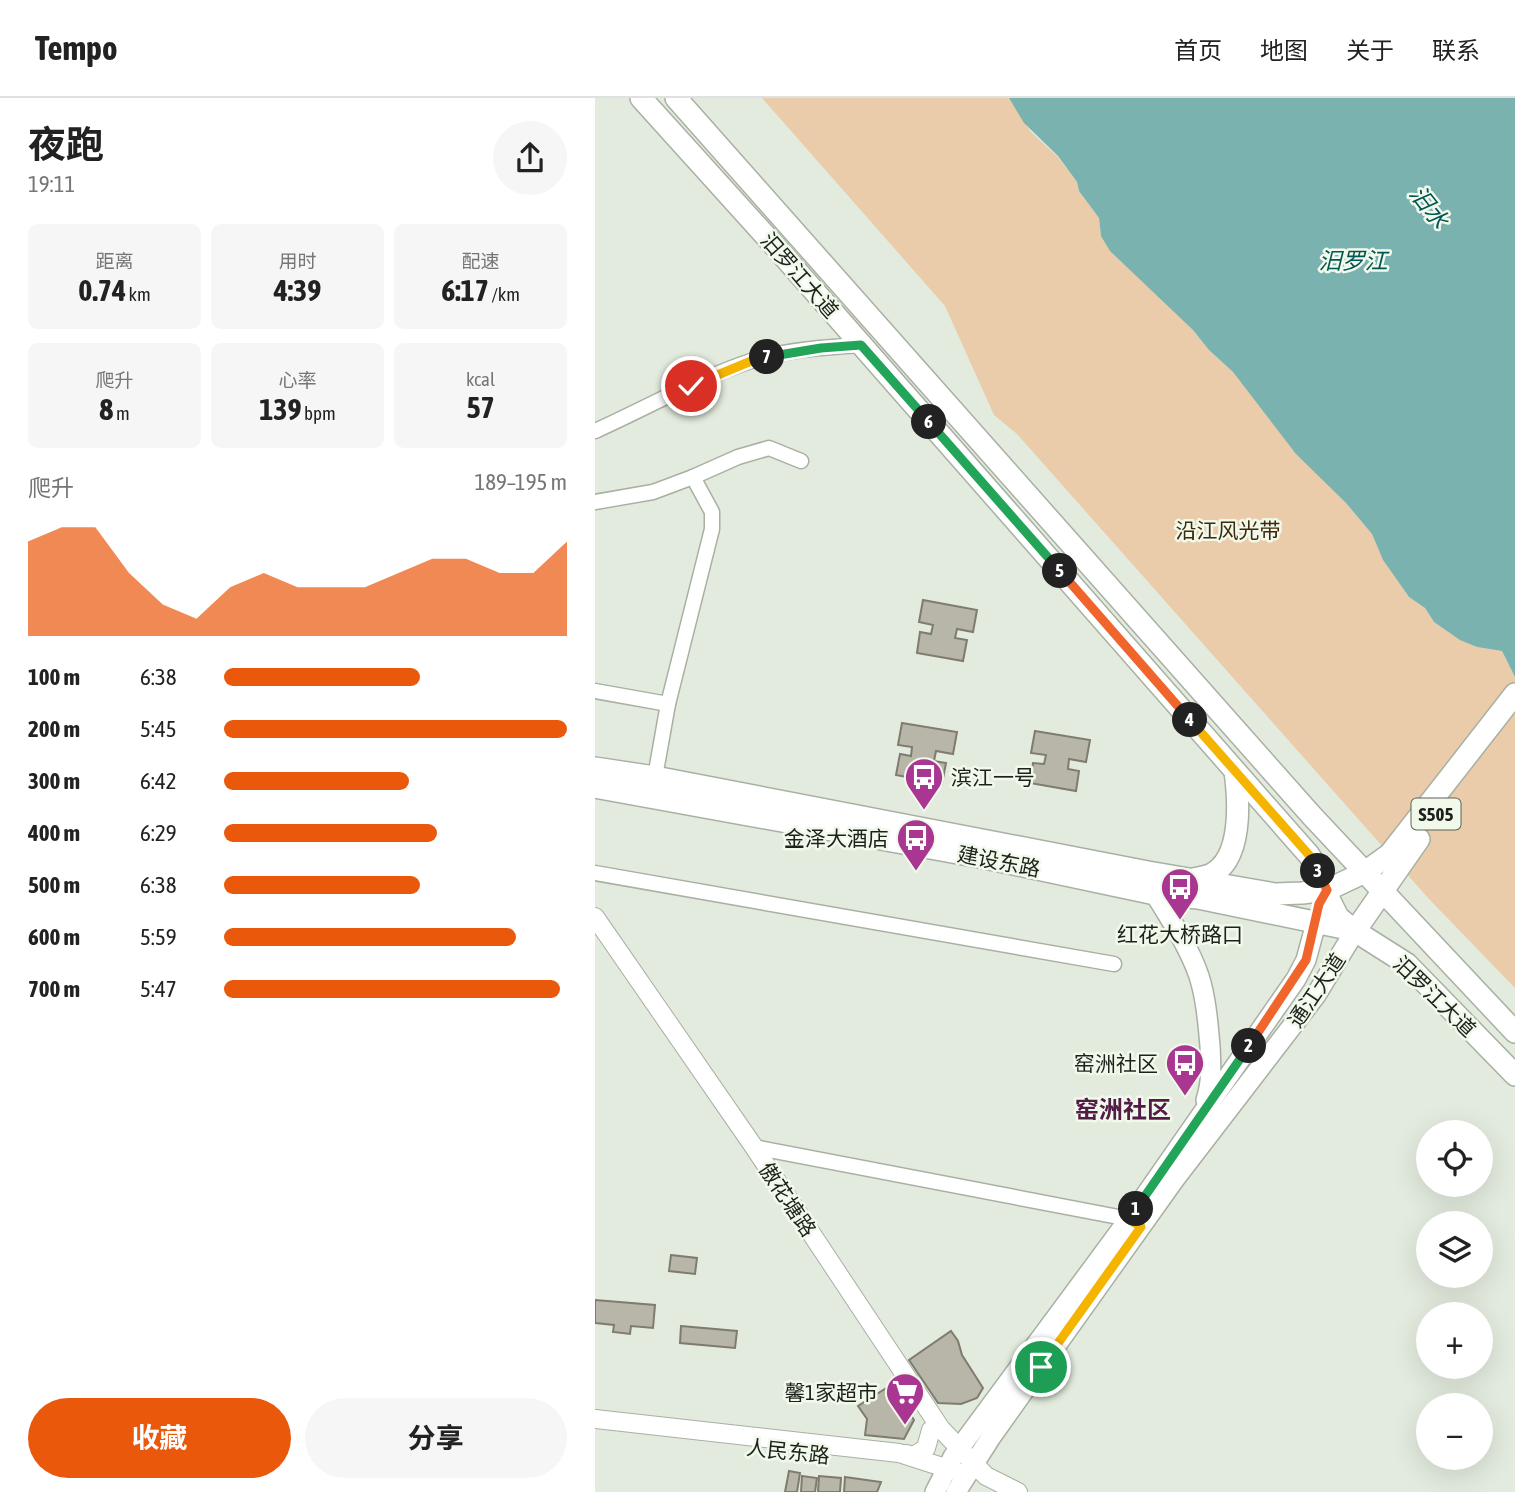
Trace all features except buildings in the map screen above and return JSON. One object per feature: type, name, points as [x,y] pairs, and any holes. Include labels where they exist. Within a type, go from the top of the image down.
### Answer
[{"type":"main road","name":"汨罗江大道","points":[[641,98],[1309,855],[1327,890],[1334,911],[1355,931],[1407,964],[1515,1075]]},
{"type":"main road","name":"汨罗江大道","points":[[676,98],[1293,796],[1515,1032]]},
{"type":"main road","name":"S505","points":[[1355,931],[1515,694]]},
{"type":"main road","name":"S505","points":[[1365,872],[1390,855],[1515,703]]},
{"type":"main road","name":"建设东路","points":[[595,768],[1275,894],[1327,890],[1365,872]]},
{"type":"main road","points":[[1191,880],[1210,875],[1222,865],[1229,854],[1238,810],[1235,771]]},
{"type":"main road","name":"建设东路","points":[[595,787],[985,858],[1155,894],[1198,898],[1355,931]]},
{"type":"main road","name":"通江大道","points":[[962,1476],[1135,1223],[1199,1118],[1296,979],[1306,960],[1319,904],[1327,890]]},
{"type":"main road","points":[[1155,894],[1185,945],[1198,974],[1203,994],[1208,1025],[1211,1084],[1199,1118]]},
{"type":"main road","name":"通江大道","points":[[1135,1223],[1174,1180],[1316,995],[1355,931]]},
{"type":"street","points":[[595,430],[756,359],[821,348],[861,345]]},
{"type":"street","points":[[595,502],[653,492],[738,457],[769,448],[801,461]]},
{"type":"street","points":[[655,777],[668,704],[712,529],[712,512],[693,477]]},
{"type":"street","points":[[595,691],[668,704]]},
{"type":"street","points":[[595,873],[1114,964]]},
{"type":"street","name":"傲花塘路","points":[[595,917],[754,1147],[941,1429],[962,1476],[1018,1492]]},
{"type":"street","points":[[595,935],[962,1476]]},
{"type":"street","points":[[754,1147],[1135,1223]]},
{"type":"street","name":"人民东路","points":[[595,1419],[899,1452],[962,1476]]},
{"type":"street","points":[[899,1452],[915,1456],[926,1448],[931,1430]]},
{"type":"street","name":"人民东路","points":[[595,1431],[898,1462],[962,1476]]},
{"type":"green space","name":"沿江风光带","points":[[762,98],[1009,98],[1030,131],[1058,157],[1077,182],[1079,191],[1099,218],[1101,236],[1233,372],[1297,454],[1346,503],[1372,534],[1383,560],[1409,597],[1425,608],[1434,622],[1477,647],[1502,651],[1515,677],[1515,988],[1429,899],[1017,434],[994,415],[945,306]]},
{"type":"water","name":"汨罗江","points":[[1009,98],[1515,98],[1515,677],[1502,651],[1477,647],[1460,640],[1434,622],[1425,608],[1409,597],[1383,560],[1372,534],[1346,503],[1296,454],[1233,372],[1110,251],[1101,236],[1099,218],[1079,191],[1077,182],[1058,156],[1024,123]]},
{"type":"place","name":"滨江一号","points":[[924,811]]},
{"type":"place","name":"金泽大酒店","points":[[916,872]]},
{"type":"place","name":"红花大桥路口","points":[[1180,921]]},
{"type":"place","name":"窑洲社区","points":[[1185,1097]]},
{"type":"place","name":"馨1家超市","points":[[905,1426]]},
{"type":"district","name":"窑洲社区","points":[[1123,1109]]},
{"type":"route","points":[[691,386],[756,359],[821,348],[861,345],[1309,855],[1327,890],[1319,904],[1306,960],[1296,979],[1129,1219],[1141,1227],[1041,1367]]},
{"type":"water label","name":"汨水","points":[[1429,207]]}]
